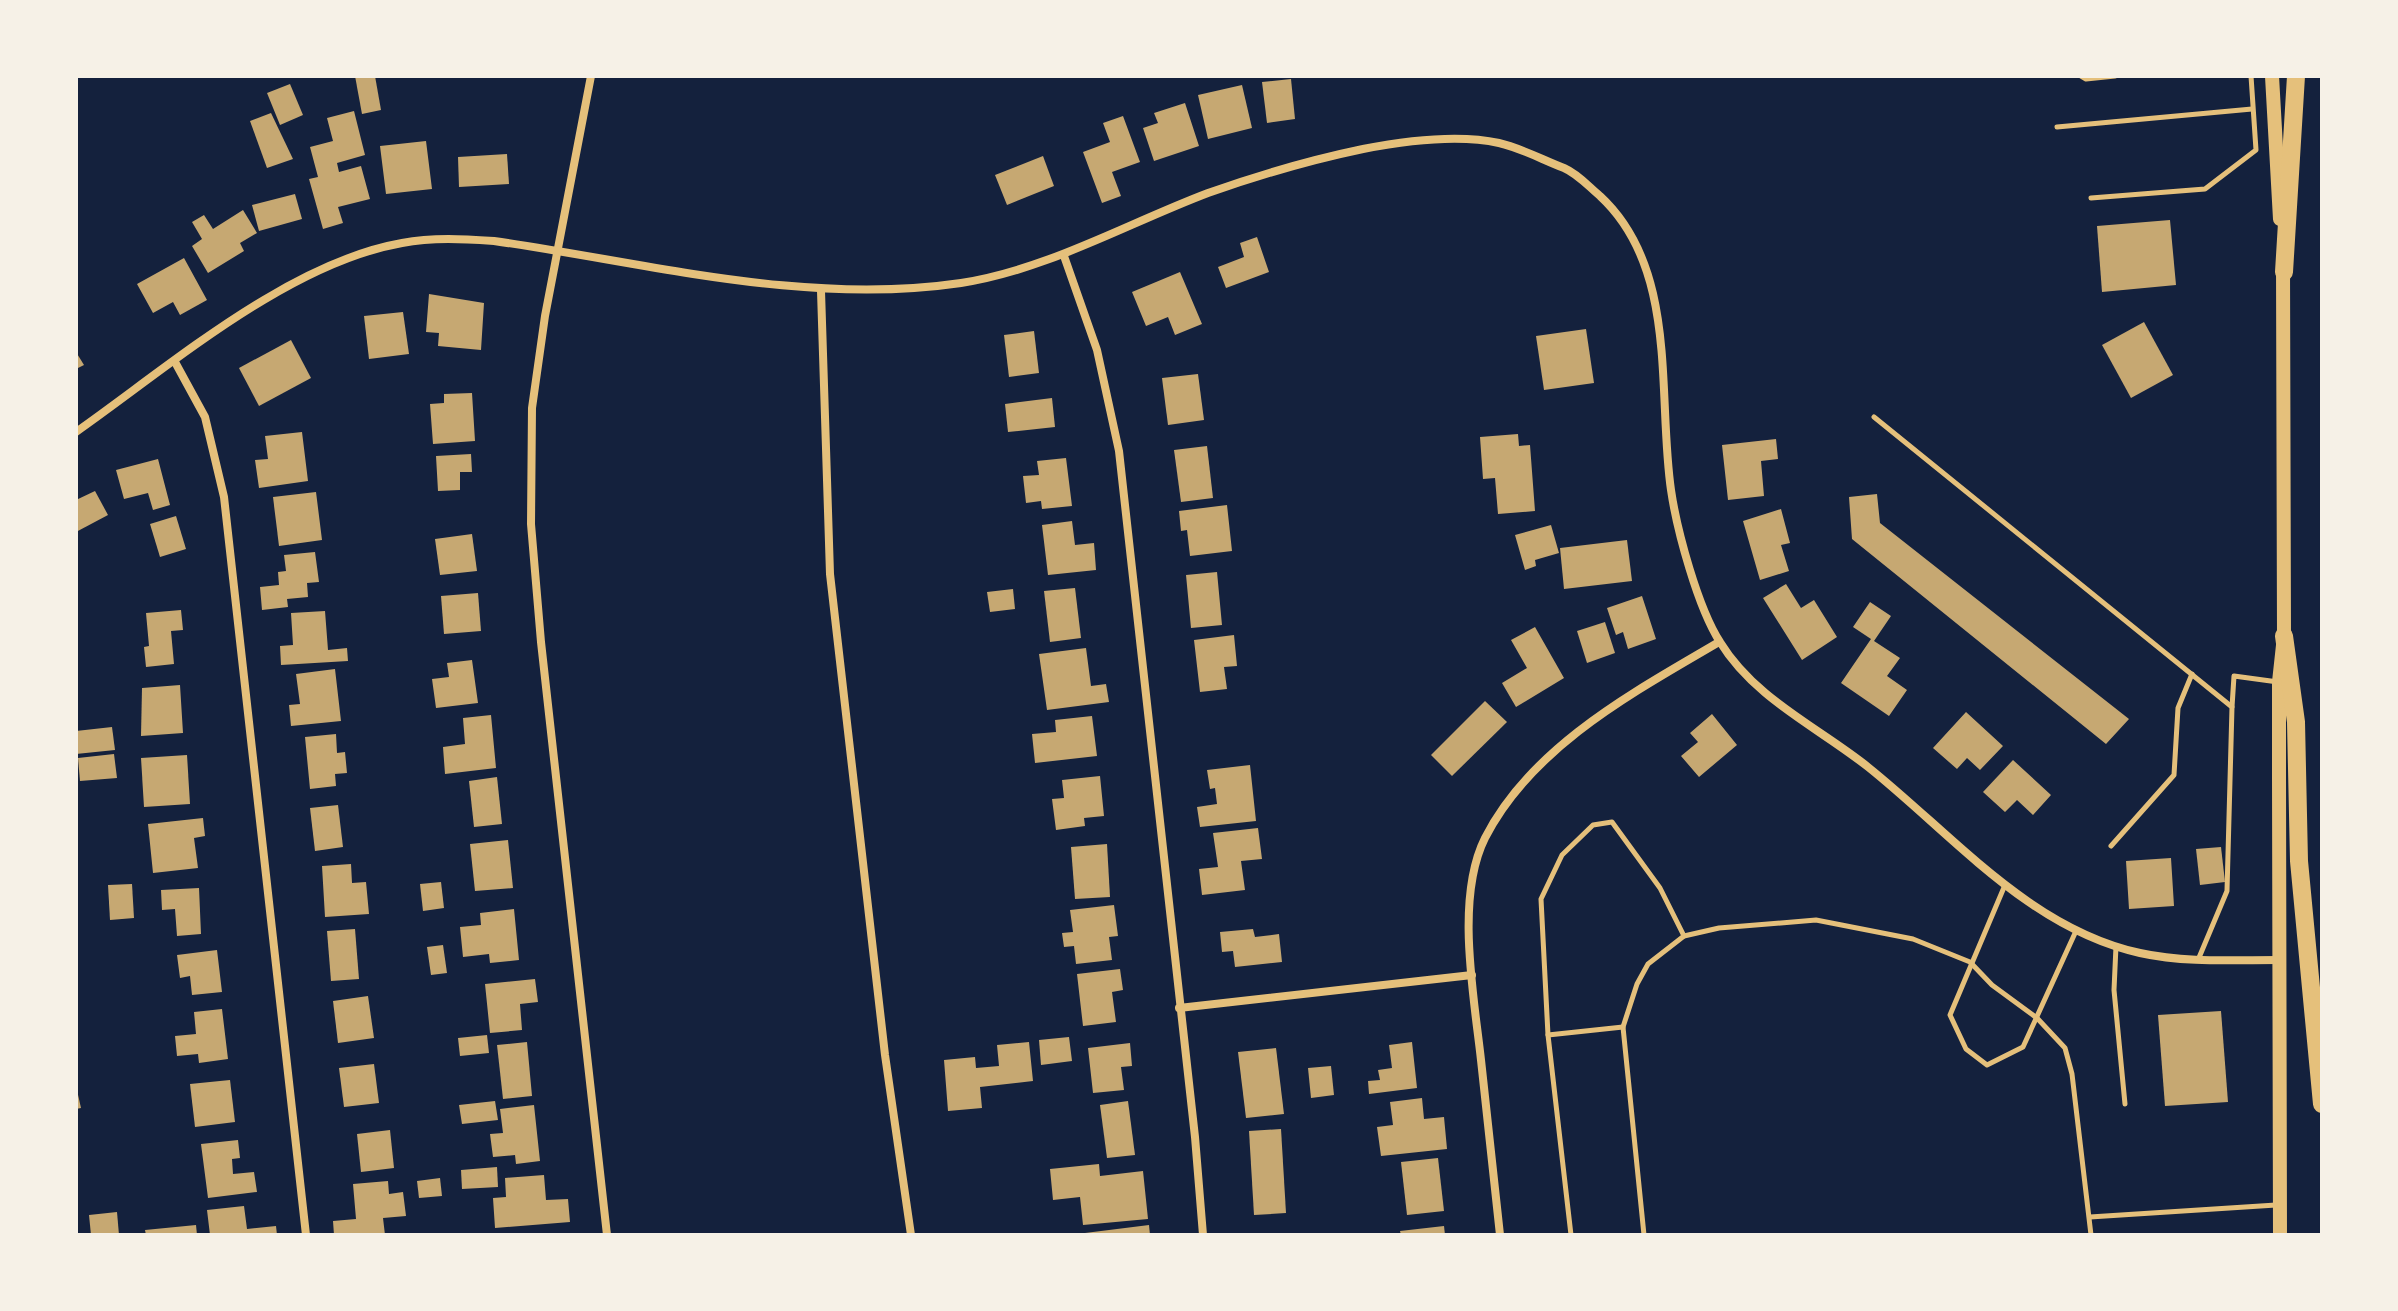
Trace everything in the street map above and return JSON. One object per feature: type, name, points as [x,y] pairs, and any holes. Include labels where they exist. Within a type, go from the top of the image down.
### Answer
[{"type":"highway","points":[[2284,272],[2296,76]]},
{"type":"highway","points":[[2284,636],[2296,722],[2299,861],[2322,1104]]},
{"type":"main road","points":[[2272,76],[2284,272],[2284,636],[2279,682],[2280,1235]]},
{"type":"street","points":[[591,76],[557,250],[532,408],[531,524],[542,658],[607,1235]]},
{"type":"street","points":[[76,432],[255,305],[346,258],[403,243],[452,239],[557,250],[821,291],[897,289],[965,282],[1064,256],[1207,194],[1307,161],[1409,140],[1498,143],[1573,172],[1614,209],[1646,267],[1659,337],[1671,490],[1689,564],[1719,642],[1785,711],[1865,765],[2005,885],[2076,931],[2138,953],[2198,960],[2278,960]]},
{"type":"street","points":[[1064,256],[1097,350],[1119,451],[1203,1235]]},
{"type":"street","points":[[821,291],[830,574],[885,1055],[911,1235]]},
{"type":"street","points":[[175,362],[205,417],[224,497],[306,1235]]},
{"type":"street","points":[[1500,1235],[1472,975],[1469,897],[1484,840],[1519,787],[1566,743],[1636,691],[1719,642]]},
{"type":"street","points":[[1179,1008],[1472,975]]},
{"type":"lane","points":[[2081,76],[2086,79],[2115,76]]},
{"type":"lane","points":[[2091,198],[2205,189],[2256,150],[2251,76]]},
{"type":"lane","points":[[2057,127],[2252,109]]},
{"type":"lane","points":[[1874,417],[2232,707]]},
{"type":"lane","points":[[2111,846],[2174,775],[2178,708],[2192,674]]},
{"type":"lane","points":[[2198,960],[2227,891],[2234,676],[2279,682]]},
{"type":"lane","points":[[1571,1235],[1548,1035],[1541,899],[1562,855],[1593,825],[1612,822],[1660,888],[1684,936]]},
{"type":"lane","points":[[2005,885],[1950,1015],[1966,1049],[1987,1065],[2023,1047],[2076,931]]},
{"type":"lane","points":[[1644,1235],[1623,1027],[1637,984],[1648,964],[1684,936],[1732,926],[1816,920],[1913,939],[1970,962],[1992,985],[2037,1018],[2065,1048],[2072,1074],[2091,1235]]},
{"type":"lane","points":[[2116,945],[2114,990],[2125,1104]]},
{"type":"lane","points":[[1548,1035],[1623,1027]]},
{"type":"lane","points":[[2090,1217],[2279,1205]]},
{"type":"building","points":[[355,76],[375,76],[381,110],[362,114]]},
{"type":"building","points":[[1291,79],[1295,119],[1267,123],[1262,82]]},
{"type":"building","points":[[290,84],[303,115],[280,125],[267,93]]},
{"type":"building","points":[[1242,85],[1252,128],[1208,139],[1198,95]]},
{"type":"building","points":[[1185,103],[1199,146],[1154,161],[1143,128],[1158,123],[1154,113]]},
{"type":"building","points":[[354,111],[365,155],[337,163],[339,172],[361,166],[370,199],[338,207],[343,223],[323,229],[309,179],[318,177],[310,147],[333,141],[327,118]]},
{"type":"building","points":[[271,113],[293,159],[267,168],[250,121]]},
{"type":"building","points":[[1123,116],[1140,162],[1112,172],[1121,196],[1102,203],[1083,152],[1110,142],[1103,123]]},
{"type":"building","points":[[426,141],[432,189],[386,194],[380,146]]},
{"type":"building","points":[[507,154],[509,184],[459,187],[458,157]]},
{"type":"building","points":[[1043,156],[1054,186],[1007,205],[995,175]]},
{"type":"building","points":[[295,194],[302,219],[259,231],[252,205]]},
{"type":"building","points":[[243,210],[257,233],[240,243],[244,251],[208,273],[192,246],[202,239],[192,222],[204,215],[213,229]]},
{"type":"building","points":[[2170,220],[2176,285],[2102,292],[2097,226]]},
{"type":"building","points":[[1257,237],[1269,272],[1226,288],[1218,267],[1244,257],[1240,243]]},
{"type":"building","points":[[184,258],[207,300],[180,315],[173,302],[153,313],[137,284]]},
{"type":"building","points":[[1180,272],[1202,324],[1175,335],[1168,317],[1146,326],[1132,292]]},
{"type":"building","points":[[429,294],[484,303],[481,350],[438,346],[439,333],[426,332]]},
{"type":"building","points":[[403,312],[409,354],[369,359],[364,316]]},
{"type":"building","points":[[2144,322],[2173,375],[2131,398],[2102,345]]},
{"type":"building","points":[[1586,329],[1594,383],[1544,390],[1536,336]]},
{"type":"building","points":[[1034,331],[1039,373],[1009,377],[1004,335]]},
{"type":"building","points":[[291,340],[311,378],[259,406],[239,368]]},
{"type":"building","points":[[76,352],[84,365],[76,369]]},
{"type":"building","points":[[1198,374],[1204,420],[1168,425],[1162,378]]},
{"type":"building","points":[[472,393],[475,441],[433,444],[430,404],[444,403],[444,394]]},
{"type":"building","points":[[1052,398],[1055,427],[1008,432],[1005,404]]},
{"type":"building","points":[[302,432],[308,481],[259,488],[255,460],[268,459],[265,436]]},
{"type":"building","points":[[1518,434],[1519,446],[1530,445],[1535,511],[1498,514],[1495,478],[1483,479],[1480,437]]},
{"type":"building","points":[[1776,439],[1778,459],[1761,461],[1764,496],[1728,500],[1722,445]]},
{"type":"building","points":[[1207,446],[1213,498],[1181,502],[1174,450]]},
{"type":"building","points":[[471,454],[472,472],[460,472],[460,490],[438,491],[436,456]]},
{"type":"building","points":[[1066,458],[1072,506],[1042,509],[1041,501],[1026,503],[1023,476],[1039,475],[1037,461]]},
{"type":"building","points":[[158,459],[170,505],[153,510],[148,493],[124,499],[116,470]]},
{"type":"building","points":[[95,491],[108,515],[76,532],[76,500]]},
{"type":"building","points":[[316,492],[322,540],[279,546],[273,497]]},
{"type":"building","points":[[1877,494],[1880,523],[2129,719],[2106,744],[1852,539],[1849,497]]},
{"type":"building","points":[[1227,505],[1232,551],[1190,556],[1187,530],[1181,531],[1179,511]]},
{"type":"building","points":[[1781,509],[1790,543],[1781,545],[1789,571],[1760,580],[1743,521]]},
{"type":"building","points":[[176,516],[186,549],[160,557],[150,524]]},
{"type":"building","points":[[1072,521],[1075,545],[1094,543],[1096,570],[1048,575],[1042,525]]},
{"type":"building","points":[[1551,525],[1559,553],[1535,560],[1536,566],[1525,570],[1515,535]]},
{"type":"building","points":[[472,534],[477,571],[440,575],[435,539]]},
{"type":"building","points":[[1627,540],[1632,581],[1564,589],[1560,548]]},
{"type":"building","points":[[315,552],[319,582],[307,583],[308,597],[287,599],[288,607],[262,610],[260,587],[279,585],[278,572],[286,571],[284,555]]},
{"type":"building","points":[[1217,572],[1222,625],[1191,628],[1186,575]]},
{"type":"building","points":[[1786,584],[1801,608],[1814,600],[1837,637],[1802,660],[1763,598]]},
{"type":"building","points":[[1075,588],[1081,638],[1050,642],[1044,591]]},
{"type":"building","points":[[1013,589],[1015,609],[990,612],[987,592]]},
{"type":"building","points":[[478,593],[481,631],[444,634],[441,596]]},
{"type":"building","points":[[1642,596],[1656,639],[1628,649],[1623,632],[1616,635],[1607,608]]},
{"type":"building","points":[[1870,602],[1891,616],[1874,641],[1900,658],[1887,676],[1907,690],[1889,716],[1841,683],[1871,639],[1853,627]]},
{"type":"building","points":[[181,610],[183,630],[171,631],[174,664],[146,667],[144,647],[149,646],[146,613]]},
{"type":"building","points":[[325,611],[328,650],[347,648],[348,661],[281,665],[280,646],[293,645],[291,613]]},
{"type":"building","points":[[1605,622],[1615,653],[1587,663],[1577,631]]},
{"type":"building","points":[[1535,627],[1564,678],[1516,707],[1502,683],[1527,668],[1511,640]]},
{"type":"building","points":[[1234,635],[1237,666],[1224,667],[1227,689],[1200,692],[1194,640]]},
{"type":"building","points":[[1086,648],[1091,686],[1106,684],[1109,702],[1047,710],[1039,654]]},
{"type":"building","points":[[472,660],[478,703],[436,708],[432,679],[449,677],[447,663]]},
{"type":"building","points":[[335,669],[341,721],[291,726],[289,705],[300,704],[296,674]]},
{"type":"building","points":[[180,685],[183,733],[141,736],[142,688]]},
{"type":"building","points":[[1485,701],[1507,722],[1452,776],[1431,755]]},
{"type":"building","points":[[1966,712],[2003,746],[1980,770],[1967,758],[1957,769],[1933,748]]},
{"type":"building","points":[[1712,714],[1737,745],[1699,777],[1681,756],[1698,742],[1690,733]]},
{"type":"building","points":[[491,715],[496,768],[445,774],[443,747],[465,744],[463,718]]},
{"type":"building","points":[[1092,716],[1097,756],[1035,763],[1032,734],[1056,732],[1055,720]]},
{"type":"building","points":[[112,727],[115,750],[76,754],[76,731]]},
{"type":"building","points":[[336,734],[337,753],[345,752],[347,773],[335,774],[336,786],[310,789],[305,737]]},
{"type":"building","points":[[114,754],[117,778],[80,781],[78,758]]},
{"type":"building","points":[[187,755],[190,804],[144,807],[141,758]]},
{"type":"building","points":[[2013,760],[2051,795],[2033,815],[2017,800],[2005,812],[1983,792]]},
{"type":"building","points":[[1250,765],[1256,821],[1200,827],[1197,807],[1217,804],[1215,788],[1210,789],[1207,770]]},
{"type":"building","points":[[1100,776],[1104,816],[1084,818],[1085,826],[1056,830],[1052,799],[1064,798],[1062,780]]},
{"type":"building","points":[[497,777],[502,824],[474,827],[469,781]]},
{"type":"building","points":[[338,805],[343,847],[315,851],[310,808]]},
{"type":"building","points":[[203,818],[205,836],[194,838],[198,868],[153,873],[148,824]]},
{"type":"building","points":[[1258,828],[1262,859],[1241,861],[1245,890],[1202,895],[1199,869],[1218,867],[1213,833]]},
{"type":"building","points":[[508,840],[513,888],[475,891],[470,844]]},
{"type":"building","points":[[1107,844],[1110,897],[1075,899],[1071,847]]},
{"type":"building","points":[[2221,847],[2225,882],[2200,885],[2196,849]]},
{"type":"building","points":[[2171,858],[2174,906],[2129,909],[2126,861]]},
{"type":"building","points":[[351,864],[352,883],[366,882],[369,914],[325,917],[322,866]]},
{"type":"building","points":[[441,882],[444,908],[423,911],[420,884]]},
{"type":"building","points":[[132,884],[134,918],[110,920],[108,885]]},
{"type":"building","points":[[199,888],[201,934],[177,936],[175,909],[162,910],[161,890]]},
{"type":"building","points":[[1114,905],[1118,936],[1109,937],[1112,960],[1076,964],[1074,946],[1064,947],[1062,933],[1073,932],[1070,910]]},
{"type":"building","points":[[514,909],[519,960],[490,963],[489,954],[463,957],[460,927],[481,925],[480,913]]},
{"type":"building","points":[[355,929],[359,979],[331,981],[327,931]]},
{"type":"building","points":[[1253,929],[1255,937],[1279,934],[1282,962],[1235,967],[1233,951],[1222,952],[1220,932]]},
{"type":"building","points":[[443,945],[447,973],[431,975],[427,947]]},
{"type":"building","points":[[217,950],[222,992],[192,995],[190,976],[180,978],[177,955]]},
{"type":"building","points":[[1120,969],[1123,990],[1112,992],[1116,1022],[1083,1026],[1077,974]]},
{"type":"building","points":[[535,979],[538,1002],[520,1004],[522,1030],[490,1033],[485,984]]},
{"type":"building","points":[[368,996],[374,1038],[338,1043],[333,1001]]},
{"type":"building","points":[[222,1009],[228,1059],[199,1063],[198,1054],[177,1056],[175,1036],[196,1034],[194,1012]]},
{"type":"building","points":[[2221,1011],[2228,1102],[2165,1106],[2158,1015]]},
{"type":"building","points":[[487,1035],[489,1053],[460,1056],[458,1038]]},
{"type":"building","points":[[1069,1037],[1072,1061],[1041,1065],[1039,1040]]},
{"type":"building","points":[[527,1042],[532,1096],[503,1099],[497,1045]]},
{"type":"building","points":[[1029,1042],[1033,1081],[980,1087],[982,1108],[948,1111],[944,1060],[975,1057],[976,1068],[999,1066],[997,1045]]},
{"type":"building","points":[[1412,1042],[1417,1088],[1369,1094],[1368,1081],[1380,1080],[1378,1070],[1392,1068],[1389,1045]]},
{"type":"building","points":[[1130,1043],[1132,1066],[1121,1067],[1124,1090],[1093,1093],[1088,1048]]},
{"type":"building","points":[[1276,1048],[1284,1114],[1246,1118],[1238,1052]]},
{"type":"building","points":[[374,1064],[379,1103],[344,1107],[339,1068]]},
{"type":"building","points":[[1331,1066],[1334,1095],[1311,1098],[1308,1068]]},
{"type":"building","points":[[230,1080],[235,1122],[195,1127],[190,1084]]},
{"type":"building","points":[[76,1086],[81,1108],[76,1109]]},
{"type":"building","points":[[1422,1098],[1424,1119],[1444,1117],[1447,1149],[1381,1156],[1377,1127],[1393,1125],[1390,1102]]},
{"type":"building","points":[[495,1101],[498,1120],[462,1124],[459,1105]]},
{"type":"building","points":[[1128,1101],[1135,1155],[1107,1158],[1100,1105]]},
{"type":"building","points":[[534,1105],[540,1161],[516,1164],[515,1155],[493,1157],[490,1134],[503,1133],[500,1109]]},
{"type":"building","points":[[1281,1129],[1286,1213],[1254,1215],[1249,1131]]},
{"type":"building","points":[[390,1130],[394,1168],[361,1172],[357,1134]]},
{"type":"building","points":[[238,1140],[240,1158],[232,1159],[233,1174],[254,1172],[257,1192],[208,1198],[201,1144]]},
{"type":"building","points":[[1438,1158],[1444,1211],[1407,1215],[1401,1162]]},
{"type":"building","points":[[1099,1164],[1100,1176],[1143,1171],[1148,1219],[1083,1225],[1080,1197],[1053,1200],[1050,1169]]},
{"type":"building","points":[[497,1167],[498,1187],[462,1189],[461,1170]]},
{"type":"building","points":[[544,1175],[546,1200],[568,1199],[570,1222],[495,1228],[493,1198],[506,1197],[505,1178]]},
{"type":"building","points":[[440,1178],[442,1196],[419,1198],[417,1181]]},
{"type":"building","points":[[388,1181],[389,1194],[403,1192],[406,1216],[383,1218],[385,1235],[334,1235],[333,1221],[356,1219],[353,1184]]},
{"type":"building","points":[[244,1206],[247,1229],[276,1226],[277,1235],[210,1235],[207,1210]]},
{"type":"building","points":[[117,1212],[119,1235],[91,1235],[89,1215]]},
{"type":"building","points":[[196,1225],[197,1235],[146,1235],[145,1230]]},
{"type":"building","points":[[1149,1225],[1150,1235],[1085,1235],[1085,1233]]},
{"type":"building","points":[[1444,1226],[1445,1235],[1401,1235],[1400,1231]]}]
